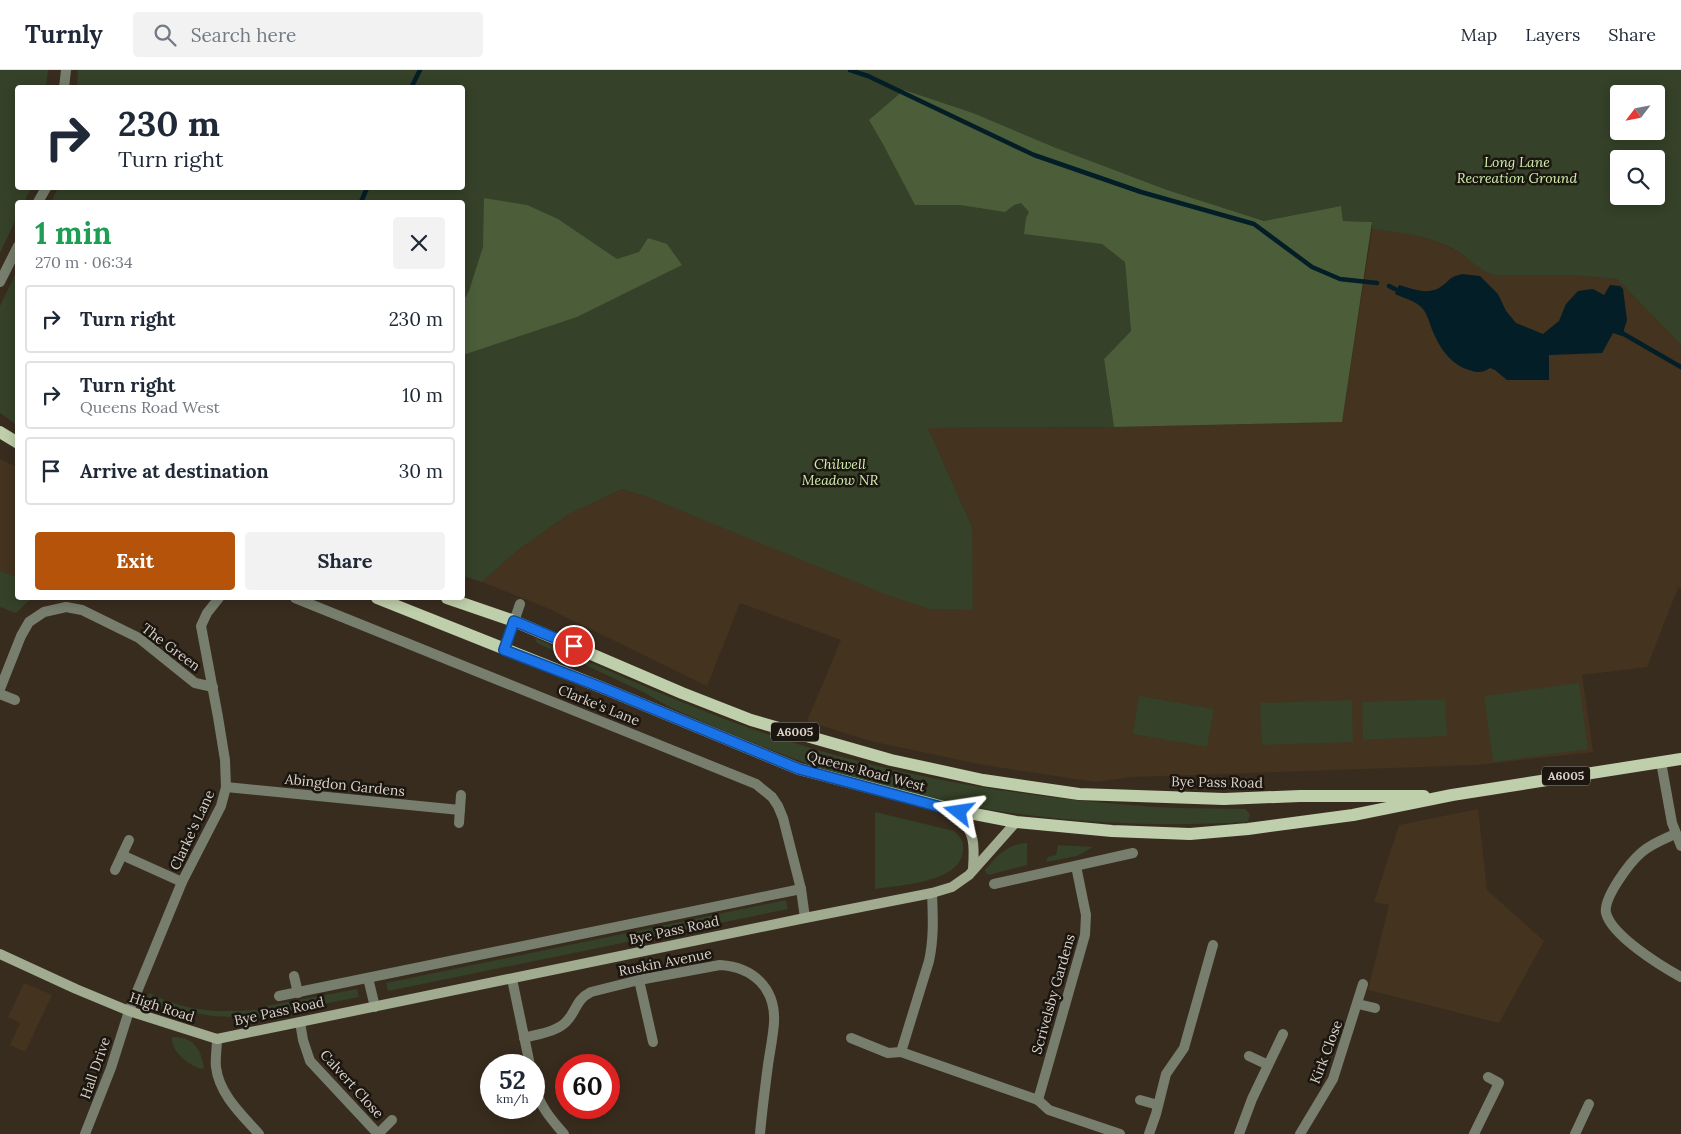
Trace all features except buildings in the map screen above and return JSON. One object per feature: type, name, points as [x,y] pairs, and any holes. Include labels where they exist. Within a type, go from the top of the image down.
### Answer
[{"type":"main road","points":[[0,432],[15,441]]},
{"type":"main road","name":"Queens Road West","points":[[382,600],[799,769],[959,812]]},
{"type":"main road","name":"Queens Road West","points":[[453,600],[514,621],[682,693],[751,720],[891,760],[983,780]]},
{"type":"main road","name":"Bye Pass Road","points":[[959,812],[1016,822],[1112,831],[1190,834],[1309,822],[1681,758]]},
{"type":"main road","name":"Bye Pass Road","points":[[983,780],[1079,794],[1224,799],[1300,796],[1452,796]]},
{"type":"main road","points":[[959,812],[973,834],[975,847],[973,869]]},
{"type":"main road","name":"Bye Pass Road","points":[[217,1039],[932,893],[952,887],[965,878],[1016,822]]},
{"type":"main road","name":"High Road","points":[[0,954],[129,1011],[217,1039]]},
{"type":"street","points":[[64,85],[66,70]]},
{"type":"street","points":[[0,282],[15,252]]},
{"type":"street","name":"Clarke's Lane","points":[[129,1011],[182,882],[221,806],[226,787],[225,760],[202,626],[207,613],[217,600]]},
{"type":"street","name":"Clarke's Lane","points":[[300,600],[756,784],[772,797],[778,806],[787,832],[801,889],[805,918]]},
{"type":"street","points":[[504,650],[520,604]]},
{"type":"street","name":"The Green","points":[[0,689],[21,636],[29,622],[44,612],[66,607],[82,610],[139,638],[195,683],[213,688]]},
{"type":"street","points":[[0,694],[15,700]]},
{"type":"street","points":[[1661,762],[1670,814],[1681,846]]},
{"type":"street","name":"Abingdon Gardens","points":[[226,787],[460,810]]},
{"type":"street","points":[[459,823],[461,795]]},
{"type":"street","points":[[1676,834],[1640,854],[1609,894],[1606,910],[1607,916],[1616,929],[1630,943],[1649,958],[1681,978]]},
{"type":"street","points":[[115,870],[129,840]]},
{"type":"street","points":[[994,884],[1133,853]]},
{"type":"street","points":[[122,855],[182,882]]},
{"type":"street","name":"Scrivelsby Gardens","points":[[1038,1100],[1085,935],[1086,915],[1076,866]]},
{"type":"street","name":"Bye Pass Road","points":[[279,996],[801,889]]},
{"type":"street","points":[[901,1052],[931,953],[933,934],[932,893]]},
{"type":"street","points":[[1148,1134],[1154,1123],[1166,1074],[1184,1048],[1213,946]]},
{"type":"street","name":"Ruskin Avenue","points":[[524,1038],[562,1026],[570,1018],[576,1004],[585,994],[591,992],[639,980],[720,965],[744,969],[762,983],[771,1002],[774,1021],[760,1134]]},
{"type":"street","name":"Bye Pass Road","points":[[294,976],[298,993]]},
{"type":"street","points":[[368,978],[375,1007]]},
{"type":"street","points":[[512,979],[528,1054]]},
{"type":"street","points":[[639,980],[653,1042]]},
{"type":"street","name":"Kirk Close","points":[[1300,1134],[1333,1079],[1363,984]]},
{"type":"street","points":[[1358,1004],[1375,1008]]},
{"type":"street","name":"Hall Drive","points":[[85,1134],[111,1068],[129,1011]]},
{"type":"street","name":"Calvert Close","points":[[300,1022],[304,1045],[310,1061],[378,1134],[392,1120]]},
{"type":"street","points":[[1239,1134],[1252,1099],[1283,1034]]},
{"type":"street","points":[[850,1038],[888,1053],[901,1052],[1038,1100],[1049,1110],[1120,1134]]},
{"type":"street","points":[[217,1039],[216,1066],[223,1088],[243,1116],[259,1134]]},
{"type":"street","points":[[1249,1056],[1268,1065]]},
{"type":"street","points":[[1474,1134],[1499,1083],[1488,1077]]},
{"type":"street","points":[[1140,1100],[1158,1104]]},
{"type":"street","points":[[1576,1134],[1590,1104]]},
{"type":"street","points":[[545,1111],[564,1134]]},
{"type":"shaded area","points":[[1372,229],[1407,233],[1441,243],[1459,252],[1487,273],[1568,275],[1617,279],[1681,345],[1681,587],[1678,588],[1647,667],[1582,675],[1593,752],[1478,765],[1132,777],[1095,782],[983,765],[870,741],[807,721],[841,640],[740,603],[707,686],[545,607],[482,582],[518,550],[569,514],[622,489],[650,498],[972,527],[928,428],[1114,427],[1342,422]]},
{"type":"shaded area","points":[[0,459],[15,466],[15,576],[0,571]]},
{"type":"shaded area","points":[[1478,809],[1487,890],[1544,941],[1499,1023],[1368,990],[1389,905],[1374,902],[1399,825]]},
{"type":"shaded area","points":[[24,983],[52,995],[25,1052],[10,1045],[20,1023],[8,1017]]},
{"type":"green space","points":[[0,70],[48,70],[46,85],[15,85],[15,190],[30,190],[25,200],[15,200],[15,221],[0,253]]},
{"type":"green space","points":[[78,70],[1681,70],[1681,345],[1617,279],[1568,275],[1495,275],[1485,271],[1459,252],[1439,242],[1417,236],[1372,229],[1372,222],[1343,221],[1341,206],[1264,221],[1167,191],[1125,262],[1131,331],[1104,359],[1114,427],[928,428],[972,527],[973,610],[930,609],[887,595],[650,498],[622,489],[569,514],[518,550],[482,582],[465,577],[465,200],[52,200],[57,190],[465,190],[465,85],[77,85]]},
{"type":"green space","points":[[904,90],[973,113],[1056,148],[1167,190],[1264,221],[1341,206],[1343,221],[1372,222],[1342,422],[1114,427],[1104,359],[1131,331],[1125,262],[1102,244],[1024,234],[1026,218],[1029,212],[1021,203],[1014,205],[1005,212],[960,205],[915,205],[869,120]]},
{"type":"green space","points":[[484,198],[527,205],[558,219],[617,259],[639,252],[648,238],[667,244],[682,265],[577,317],[465,354],[465,298],[483,247]]},
{"type":"green space","points":[[15,275],[15,424],[0,413],[0,306]]},
{"type":"green space","points":[[0,571],[15,576],[15,600],[30,600],[16,613],[0,607]]},
{"type":"green space","points":[[535,638],[722,718],[824,752],[876,766],[982,787],[1036,795],[1156,807],[1245,809],[1250,814],[1248,822],[1189,824],[1078,820],[966,806],[911,794],[857,780],[805,763],[724,731],[537,643]]},
{"type":"green space","points":[[1579,683],[1588,749],[1493,762],[1484,696]]},
{"type":"green space","points":[[1139,696],[1214,709],[1207,747],[1133,734]]},
{"type":"green space","points":[[1445,699],[1447,736],[1363,740],[1362,702]]},
{"type":"green space","points":[[1352,700],[1353,742],[1262,745],[1260,703]]},
{"type":"green space","points":[[875,812],[954,831],[963,845],[959,862],[951,870],[940,876],[913,884],[875,889]]},
{"type":"green space","points":[[1027,843],[1027,865],[989,875],[986,873],[985,870],[1008,848]]},
{"type":"green space","points":[[1058,845],[1093,847],[1077,856],[1046,862],[1048,857],[1056,855]]},
{"type":"green space","points":[[786,900],[788,909],[388,991],[386,983]]},
{"type":"green space","points":[[357,989],[359,997],[251,1018],[213,1016],[183,1011],[153,1003],[147,996],[149,993],[163,1000],[192,1008],[235,1011],[266,1009],[267,1006]]},
{"type":"green space","points":[[172,1037],[186,1039],[195,1045],[200,1054],[203,1069],[192,1065],[182,1058],[174,1048]]},
{"type":"water","points":[[1462,274],[1480,276],[1498,294],[1506,311],[1516,323],[1543,334],[1559,321],[1566,304],[1578,291],[1593,289],[1604,295],[1610,285],[1620,286],[1623,289],[1627,320],[1622,336],[1613,333],[1602,353],[1549,355],[1549,380],[1507,380],[1490,368],[1480,372],[1469,370],[1450,359],[1445,353],[1423,309],[1395,294],[1399,285],[1415,290],[1432,291]]},
{"type":"waterway","points":[[412,85],[420,70]]},
{"type":"waterway","points":[[850,70],[868,76],[1034,155],[1141,192],[1254,224],[1312,267],[1340,279],[1377,283]]},
{"type":"waterway","points":[[362,200],[366,190]]},
{"type":"waterway","points":[[1389,286],[1397,290]]},
{"type":"waterway","points":[[1622,333],[1681,367]]},
{"type":"route","points":[[574,646],[514,621],[504,650],[603,688],[799,769],[959,812]]},
{"type":"park label","name":"Long Lane Recreation Ground","points":[[1517,170]]},
{"type":"park label","name":"Chilwell Meadow NR","points":[[840,472]]}]
